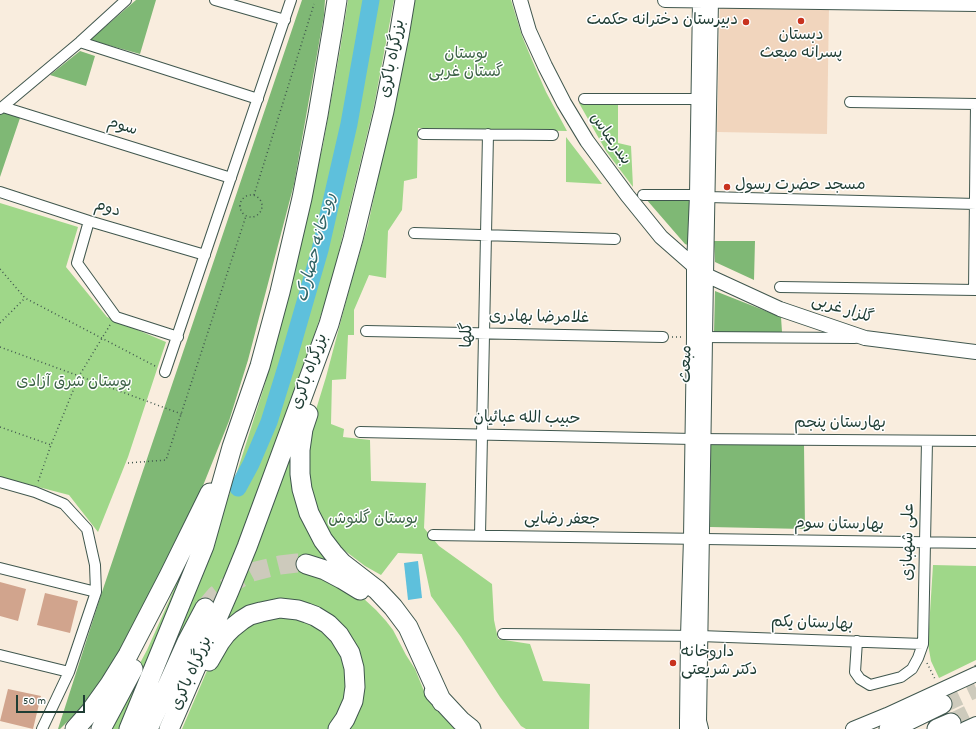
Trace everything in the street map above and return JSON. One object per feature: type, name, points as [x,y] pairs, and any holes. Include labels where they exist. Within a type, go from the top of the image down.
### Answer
[{"type":"highway","points":[[128,729],[204,546],[232,446],[260,366],[280,292],[302,198],[318,115],[336,0]]},
{"type":"highway","name":"بزرگراه باکری","points":[[168,729],[247,547],[329,324],[353,239],[384,111],[405,0]]},
{"type":"highway","points":[[329,324],[317,386],[303,430],[300,450],[300,474],[305,501],[314,524],[323,540],[333,553],[342,563],[378,590],[394,607],[408,627],[442,702]]},
{"type":"highway","points":[[75,729],[90,712],[110,684],[124,660],[162,590],[232,446]]},
{"type":"highway","points":[[101,729],[147,642],[170,591],[194,526]]},
{"type":"highway","points":[[306,564],[325,570],[342,579],[363,592],[379,606],[397,630],[430,687],[442,702],[471,729]]},
{"type":"highway","points":[[148,729],[187,642],[205,608]]},
{"type":"highway","points":[[172,729],[197,686],[207,664],[226,634],[250,615],[280,608],[298,610],[322,620],[334,629],[350,653],[355,672],[354,695],[348,714],[338,729]]},
{"type":"highway","points":[[889,729],[942,704]]},
{"type":"street","points":[[2,108],[80,42],[126,0]]},
{"type":"street","points":[[215,0],[285,20]]},
{"type":"street","points":[[165,372],[291,0]]},
{"type":"street","name":"بندرعباس","points":[[520,0],[529,31],[564,103],[587,141],[627,195],[661,237],[706,275]]},
{"type":"street","points":[[665,0],[976,4]]},
{"type":"street","name":"مبعث","points":[[687,729],[694,636],[700,337],[706,275],[698,99],[700,0]]},
{"type":"street","name":"مبعث","points":[[700,337],[694,266],[702,196],[711,0]]},
{"type":"street","points":[[80,42],[258,99]]},
{"type":"street","points":[[584,99],[698,99]]},
{"type":"street","points":[[780,287],[975,290],[976,104],[850,102]]},
{"type":"street","name":"سوم","points":[[2,108],[231,178]]},
{"type":"street","points":[[423,134],[553,135]]},
{"type":"street","name":"گلها","points":[[480,535],[488,134]]},
{"type":"street","name":"دوم","points":[[0,192],[205,256]]},
{"type":"street","points":[[642,195],[975,204]]},
{"type":"street","points":[[89,221],[77,263],[116,317],[178,337]]},
{"type":"street","points":[[414,233],[615,239]]},
{"type":"street","name":"گلزار غربی","points":[[706,275],[780,309],[865,338],[976,352]]},
{"type":"street","name":"غلامرضا بهادری","points":[[366,331],[662,337]]},
{"type":"street","points":[[700,337],[865,338]]},
{"type":"street","name":"حبیب الله عبائیان","points":[[360,432],[698,439]]},
{"type":"street","name":"بهارستان پنجم","points":[[698,439],[976,441]]},
{"type":"street","name":"علی شهبازی","points":[[923,644],[928,441]]},
{"type":"street","points":[[0,482],[35,492],[64,504],[87,529],[95,565],[96,592],[69,672],[42,729]]},
{"type":"street","name":"جعفر رضایی","points":[[433,535],[696,538]]},
{"type":"street","name":"بهارستان سوم","points":[[696,538],[976,543]]},
{"type":"street","points":[[0,568],[96,592]]},
{"type":"street","name":"بهارستان یکم","points":[[503,634],[694,636],[923,644]]},
{"type":"street","name":"مبعث","points":[[694,636],[698,721],[701,729]]},
{"type":"street","points":[[857,641],[855,672],[860,679],[870,685],[902,677],[912,669],[923,644]]},
{"type":"street","points":[[0,655],[69,672]]},
{"type":"street","points":[[853,729],[887,716],[959,682],[976,669]]},
{"type":"street","points":[[951,727],[976,724]]},
{"type":"path","points":[[254,195],[314,4]]},
{"type":"path","points":[[247,195],[254,195],[258,196],[262,202],[262,210],[257,215],[250,217],[246,216],[241,211],[241,200],[247,195]]},
{"type":"path","points":[[128,463],[166,460],[246,216]]},
{"type":"path","points":[[0,269],[25,298],[165,372]]},
{"type":"path","points":[[0,323],[25,298]]},
{"type":"path","points":[[35,492],[51,444],[79,376],[116,317]]},
{"type":"path","points":[[662,337],[700,337]]},
{"type":"path","points":[[0,347],[184,415]]},
{"type":"path","points":[[0,427],[51,444]]},
{"type":"path","points":[[923,644],[925,661],[937,684]]},
{"type":"shaded area","points":[[720,5],[829,7],[827,134],[717,132]]},
{"type":"green space","points":[[136,0],[156,0],[140,54],[90,40]]},
{"type":"green space","points":[[302,0],[325,0],[324,15],[294,184],[248,360],[229,421],[196,503],[143,615],[95,694],[60,729],[58,729],[103,589]]},
{"type":"green space","points":[[348,0],[394,0],[374,106],[331,284],[283,431],[230,570],[160,729],[152,729],[211,607],[197,601],[161,683],[158,681],[200,578],[237,472],[265,384],[289,291],[323,145]]},
{"type":"green space","points":[[414,0],[511,0],[522,36],[532,60],[546,92],[567,131],[418,128],[417,178],[404,181],[402,210],[388,231],[386,278],[369,275],[354,310],[354,335],[348,335],[346,379],[332,380],[331,424],[344,429],[343,437],[370,440],[371,481],[426,483],[424,528],[439,546],[492,584],[494,620],[498,639],[530,644],[543,681],[590,684],[589,729],[526,729],[521,726],[500,697],[461,637],[431,596],[422,554],[398,553],[381,575],[365,566],[336,544],[319,513],[308,478],[307,439],[326,377],[368,225],[406,47]]},
{"type":"green space","points":[[80,51],[95,56],[86,86],[50,75]]},
{"type":"green space","points":[[618,102],[618,143],[631,146],[633,187],[606,151],[579,103]]},
{"type":"green space","points":[[2,111],[20,118],[0,177],[0,113]]},
{"type":"green space","points":[[566,137],[602,184],[566,182]]},
{"type":"green space","points":[[689,198],[690,246],[685,244],[646,199]]},
{"type":"green space","name":"بوستان شرق آزادی","points":[[0,203],[78,227],[66,267],[107,317],[166,342],[128,457],[98,532],[69,495],[0,477]]},
{"type":"green space","points":[[714,241],[755,241],[754,280],[715,262]]},
{"type":"green space","points":[[715,291],[781,317],[782,332],[714,333]]},
{"type":"green space","points":[[300,427],[298,492],[371,590],[409,645],[375,597],[318,574],[363,598],[376,610],[393,630],[415,669],[424,691],[444,714],[460,729],[343,729],[357,664],[296,606],[223,633],[233,599]]},
{"type":"green space","points":[[711,443],[804,445],[805,529],[710,527]]},
{"type":"green space","points":[[197,545],[121,729],[105,729],[147,650],[189,551]]},
{"type":"green space","points":[[933,565],[976,566],[976,660],[939,678],[931,661],[928,644]]},
{"type":"green space","points":[[275,612],[327,627],[352,677],[334,729],[182,729],[209,666],[229,636]]},
{"type":"water","points":[[418,561],[422,598],[408,600],[404,563]]},
{"type":"building","points":[[0,582],[26,589],[18,621],[0,616]]},
{"type":"building","points":[[45,593],[78,601],[70,633],[37,625]]},
{"type":"building","points":[[8,689],[41,696],[33,729],[0,721]]},
{"type":"waterway","name":"رودخانه حصارک","points":[[238,488],[251,464],[269,422],[320,250],[349,124],[371,0]]},
{"type":"tunnel","points":[[205,608],[216,595],[235,581],[252,572],[280,565],[297,563],[306,564]]},
{"type":"tunnel","points":[[942,704],[976,688]]},
{"type":"tunnel","points":[[951,723],[976,711]]},
{"type":"place","name":"دبستان پسرانه مبعث","points":[[801,21]]},
{"type":"place","name":"دبیرستان دخترانه حکمت","points":[[746,22]]},
{"type":"place","name":"مسجد حضرت رسول","points":[[727,187]]},
{"type":"place","name":"داروخانه دکتر شریعتی","points":[[673,663]]},
{"type":"park label","name":"بوستان گستان غربی","points":[[466,65]]},
{"type":"park label","name":"بوستان گلنوش","points":[[373,521]]}]
